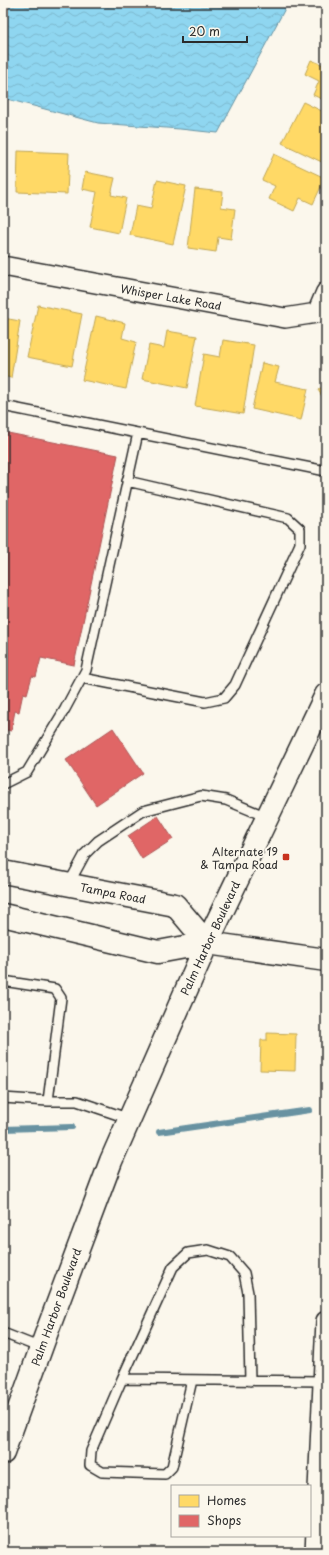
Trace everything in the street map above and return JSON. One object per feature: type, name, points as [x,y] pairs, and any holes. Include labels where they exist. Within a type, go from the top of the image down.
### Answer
[{"type":"main road","name":"Palm Harbor Boulevard","points":[[3,1453],[111,1161],[207,943],[326,694]]},
{"type":"main road","name":"Tampa Road","points":[[3,872],[176,905],[207,943]]},
{"type":"main road","points":[[3,915],[158,952],[207,943],[326,960]]},
{"type":"street","name":"Whisper Lake Road","points":[[3,266],[285,318],[317,313],[326,292]]},
{"type":"street","points":[[315,1552],[326,1321]]},
{"type":"lane","points":[[3,406],[326,471]]},
{"type":"lane","points":[[3,784],[27,772],[86,670],[138,433]]},
{"type":"lane","points":[[82,678],[205,702],[224,698],[235,685],[300,544],[300,528],[288,518],[127,482]]},
{"type":"lane","points":[[70,885],[73,876],[85,854],[98,841],[143,811],[201,796],[226,800],[267,817]]},
{"type":"lane","points":[[3,981],[55,989],[61,998],[48,1101]]},
{"type":"lane","points":[[3,1098],[77,1101],[130,1119]]},
{"type":"lane","points":[[192,1380],[172,1468],[165,1474],[102,1472],[90,1465],[91,1451],[173,1267],[188,1253],[208,1250],[230,1257],[244,1273],[248,1293],[250,1381]]},
{"type":"lane","points":[[3,1333],[41,1348]]},
{"type":"lane","points":[[122,1379],[323,1382]]},
{"type":"water","points":[[3,3],[288,3],[218,133],[98,123],[3,98]]},
{"type":"building: Homes","points":[[311,60],[326,66],[326,101],[313,95],[319,81],[305,74]]},
{"type":"building: Homes","points":[[303,102],[326,113],[326,164],[282,143]]},
{"type":"building: Homes","points":[[18,151],[69,153],[67,194],[17,192]]},
{"type":"building: Homes","points":[[274,154],[325,178],[313,204],[300,198],[294,211],[269,199],[275,186],[262,180]]},
{"type":"building: Homes","points":[[85,172],[115,178],[111,195],[126,198],[119,233],[90,227],[97,192],[82,189]]},
{"type":"building: Homes","points":[[157,180],[186,186],[173,244],[130,235],[136,206],[151,209]]},
{"type":"building: Homes","points":[[195,189],[223,192],[221,207],[235,209],[231,239],[218,237],[216,252],[188,248]]},
{"type":"building: Homes","points":[[38,305],[82,314],[72,366],[27,357]]},
{"type":"building: Homes","points":[[96,316],[125,323],[122,338],[136,342],[126,389],[82,380]]},
{"type":"building: Homes","points":[[3,318],[20,321],[11,378],[3,376]]},
{"type":"building: Homes","points":[[167,331],[197,336],[187,388],[142,379],[149,345],[164,348]]},
{"type":"building: Homes","points":[[223,340],[254,345],[243,414],[195,406],[204,354],[220,357]]},
{"type":"building: Homes","points":[[262,363],[279,367],[275,382],[308,389],[301,420],[252,409]]},
{"type":"building: Homes","points":[[326,384],[326,402],[318,390]]},
{"type":"building: Homes","points":[[267,1033],[296,1034],[295,1071],[260,1070],[261,1040],[267,1040]]},
{"type":"building: Shops","points":[[3,432],[118,455],[74,665],[41,658],[36,677],[32,676],[27,694],[23,693],[19,712],[15,711],[11,731],[7,730],[3,745]]},
{"type":"building: Shops","points":[[113,728],[143,773],[96,805],[66,760]]},
{"type":"building: Shops","points":[[158,816],[173,839],[142,859],[128,836]]},
{"type":"waterway","points":[[159,1132],[310,1110]]},
{"type":"waterway","points":[[3,1129],[72,1127]]},
{"type":"place","name":"Alternate 19 & Tampa Road","points":[[286,857]]}]
